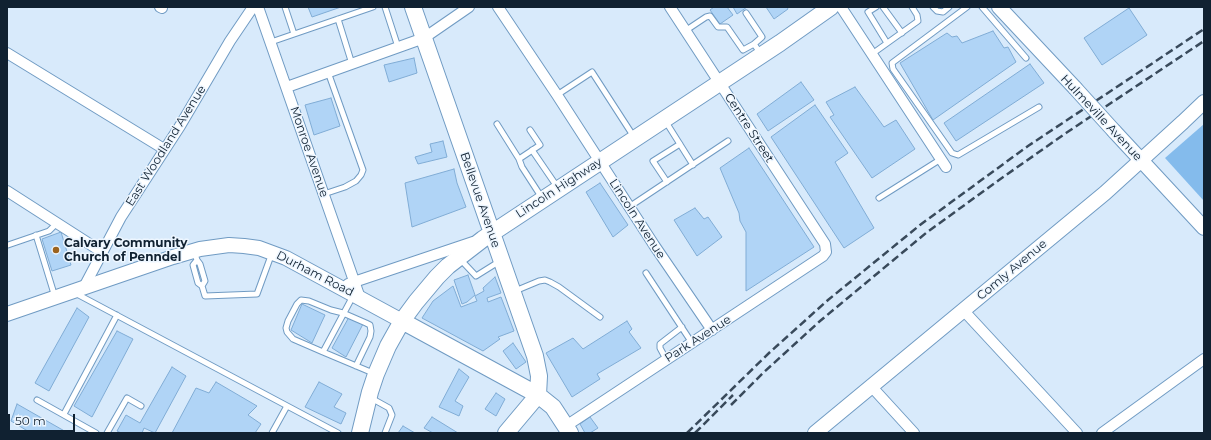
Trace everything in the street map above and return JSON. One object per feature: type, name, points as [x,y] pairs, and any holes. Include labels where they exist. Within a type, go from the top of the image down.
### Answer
[{"type":"main road","name":"Bellevue Avenue","points":[[412,7],[424,38],[487,236],[501,260],[537,366],[539,376],[538,395]]},
{"type":"main road","name":"Lincoln Highway","points":[[360,433],[368,397],[376,374],[388,346],[402,321],[433,282],[458,258],[487,236],[542,199],[719,83],[758,49],[831,7]]},
{"type":"main road","name":"Durham Road","points":[[402,321],[538,395],[553,407],[566,430]]},
{"type":"main road","points":[[506,433],[538,395]]},
{"type":"street","name":"East Woodland Avenue","points":[[78,289],[164,149],[180,126],[230,41],[253,7]]},
{"type":"street","name":"Monroe Avenue","points":[[258,7],[324,194],[356,291]]},
{"type":"street","points":[[287,87],[424,38],[469,7]]},
{"type":"street","name":"Lincoln Avenue","points":[[498,7],[629,207],[712,330]]},
{"type":"street","name":"Centre Street","points":[[670,7],[827,249]]},
{"type":"street","points":[[841,7],[944,163]]},
{"type":"street","name":"Hulmeville Avenue","points":[[1001,16],[1075,88],[1204,228]]},
{"type":"street","points":[[7,52],[164,149]]},
{"type":"street","name":"Comly Avenue","points":[[815,433],[1105,193],[1204,102]]},
{"type":"street","points":[[7,191],[102,252]]},
{"type":"street","points":[[356,291],[487,236]]},
{"type":"street","name":"Durham Road","points":[[7,314],[173,257],[195,255],[214,246],[229,245],[259,248],[273,252],[300,264],[340,287],[356,291],[402,321]]},
{"type":"street","name":"Park Avenue","points":[[566,430],[666,360],[823,256],[827,249]]},
{"type":"street","points":[[964,311],[1077,433]]},
{"type":"street","points":[[1102,433],[1204,359]]},
{"type":"street","points":[[871,386],[914,433]]},
{"type":"lane","points":[[285,7],[294,34]]},
{"type":"lane","points":[[270,42],[373,7]]},
{"type":"lane","points":[[385,7],[398,47]]},
{"type":"lane","points":[[876,7],[868,12],[887,43]]},
{"type":"lane","points":[[883,7],[902,33]]},
{"type":"lane","points":[[872,54],[918,21],[917,15],[912,7]]},
{"type":"lane","points":[[933,7],[937,11],[943,12],[949,7]]},
{"type":"lane","points":[[967,7],[892,63],[893,69],[952,153],[958,155],[1039,107]]},
{"type":"lane","points":[[982,7],[1001,16],[1026,58]]},
{"type":"lane","points":[[685,31],[706,17],[710,16],[718,26],[727,27],[743,50],[758,49],[762,37],[746,13]]},
{"type":"lane","points":[[338,19],[352,64]]},
{"type":"lane","points":[[324,194],[345,187],[356,181],[363,170],[328,72]]},
{"type":"lane","points":[[557,95],[592,72],[635,138]]},
{"type":"lane","points":[[664,119],[693,164]]},
{"type":"lane","points":[[497,124],[542,199]]},
{"type":"lane","points":[[519,159],[540,145],[530,130]]},
{"type":"lane","points":[[629,207],[728,141]]},
{"type":"lane","points":[[667,182],[653,161],[680,144]]},
{"type":"lane","points":[[532,150],[558,189]]},
{"type":"lane","points":[[879,198],[944,163]]},
{"type":"lane","points":[[8,245],[49,231],[57,223]]},
{"type":"lane","points":[[36,235],[55,297]]},
{"type":"lane","points":[[195,255],[200,264],[205,281],[202,286],[205,296],[257,294],[273,252]]},
{"type":"lane","points":[[458,258],[476,276],[501,260]]},
{"type":"lane","points":[[646,273],[692,343]]},
{"type":"lane","points":[[512,292],[539,280],[545,280],[558,287],[600,317]]},
{"type":"lane","points":[[78,289],[118,315],[338,433]]},
{"type":"lane","points":[[323,352],[356,291]]},
{"type":"lane","points":[[356,366],[370,337],[371,328],[366,323],[343,313],[309,301],[301,300],[297,304],[288,321],[287,330],[291,337],[323,352],[356,366],[376,374]]},
{"type":"lane","points":[[64,414],[118,315]]},
{"type":"lane","points":[[666,360],[660,348],[660,344],[682,327]]},
{"type":"lane","points":[[368,397],[389,408],[392,415],[385,433]]},
{"type":"lane","points":[[107,433],[126,398],[141,406]]},
{"type":"lane","points":[[37,400],[96,433]]},
{"type":"lane","points":[[272,433],[287,406]]},
{"type":"shaded area","points":[[1204,124],[1204,201],[1165,158]]},
{"type":"building","points":[[308,7],[341,7],[312,17]]},
{"type":"building","points":[[714,7],[727,7],[733,15],[720,24],[710,10]]},
{"type":"building","points":[[733,7],[747,7],[737,14]]},
{"type":"building","points":[[766,7],[787,7],[788,9],[774,19]]},
{"type":"building","points":[[1129,8],[1147,35],[1102,65],[1084,38]]},
{"type":"building","points":[[993,31],[1004,48],[1008,47],[1016,62],[933,120],[900,63],[947,33],[952,37],[957,36],[962,43]]},
{"type":"building","points":[[414,58],[417,73],[389,82],[384,65]]},
{"type":"building","points":[[1030,64],[1044,83],[956,141],[944,123]]},
{"type":"building","points":[[801,82],[814,100],[768,131],[757,114]]},
{"type":"building","points":[[855,87],[884,127],[896,120],[915,149],[872,178],[830,117],[834,115],[826,102]]},
{"type":"building","points":[[331,98],[340,126],[314,135],[305,105]]},
{"type":"building","points":[[815,105],[848,153],[835,162],[874,228],[844,248],[771,137]]},
{"type":"building","points":[[443,141],[447,157],[418,164],[415,157],[432,152],[430,144]]},
{"type":"building","points":[[749,148],[814,247],[746,291],[746,232],[740,221],[739,213],[720,168]]},
{"type":"building","points":[[454,169],[457,183],[466,207],[412,227],[405,183]]},
{"type":"building","points":[[600,183],[628,225],[613,237],[586,192]]},
{"type":"building","points":[[695,208],[704,219],[708,217],[722,237],[697,256],[674,220]]},
{"type":"building","name":"Calvary Community Church of Penndel","points":[[61,232],[71,265],[52,271],[42,239]]},
{"type":"building","points":[[468,275],[475,295],[467,302],[462,304],[454,280]]},
{"type":"building","points":[[495,277],[501,293],[487,298],[488,302],[501,297],[514,331],[498,337],[500,339],[483,351],[422,318],[433,301],[453,286],[461,307],[477,301],[475,296],[484,291],[483,288]]},
{"type":"building","points":[[302,304],[325,315],[312,343],[291,330]]},
{"type":"building","points":[[77,308],[89,317],[49,391],[35,383]]},
{"type":"building","points":[[349,317],[363,324],[346,357],[332,348]]},
{"type":"building","points":[[627,321],[632,329],[629,332],[641,348],[597,374],[600,379],[572,397],[546,353],[573,338],[583,349]]},
{"type":"building","points":[[117,331],[133,339],[92,417],[74,406]]},
{"type":"building","points":[[513,343],[526,362],[516,369],[503,351]]},
{"type":"building","points":[[172,367],[186,376],[155,433],[144,428],[142,433],[121,433],[117,431],[126,415],[140,423]]},
{"type":"building","points":[[459,369],[469,377],[455,401],[463,406],[459,416],[439,407]]},
{"type":"building","points":[[216,382],[257,406],[248,415],[261,424],[255,433],[172,433],[196,388],[209,393]]},
{"type":"building","points":[[319,382],[342,394],[334,407],[346,413],[341,424],[305,407]]},
{"type":"building","points":[[496,393],[505,399],[496,416],[485,409]]},
{"type":"building","points":[[17,404],[68,433],[31,433],[11,421]]},
{"type":"building","points":[[432,417],[458,433],[433,433],[424,428]]},
{"type":"building","points":[[590,417],[598,428],[590,433],[585,433],[580,424]]},
{"type":"building","points":[[403,426],[415,433],[398,433]]},
{"type":"railway","points":[[687,433],[769,353],[828,300],[920,225],[1028,146],[1204,29]]},
{"type":"railway","points":[[731,405],[763,373],[820,321],[926,233],[1066,133],[1204,41]]},
{"type":"railway","points":[[695,433],[733,395]]},
{"type":"place","name":"Calvary Community Church of Penndel","points":[[56,250]]}]
